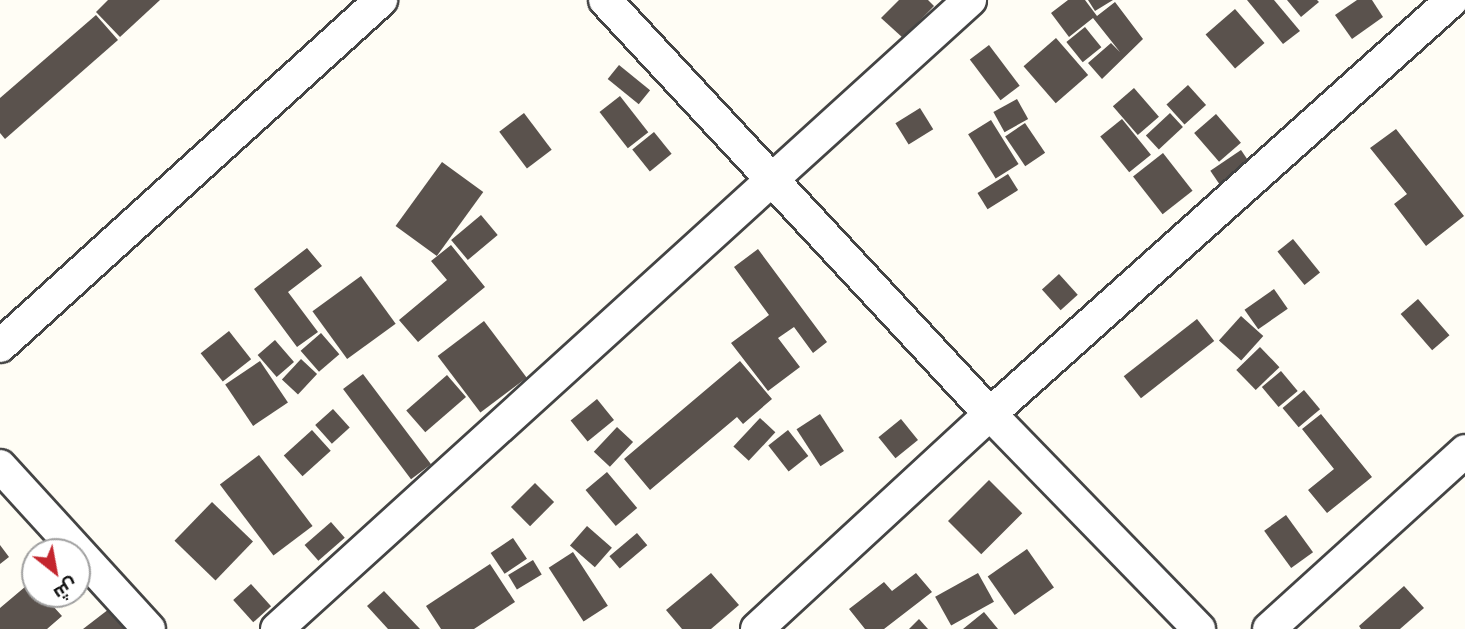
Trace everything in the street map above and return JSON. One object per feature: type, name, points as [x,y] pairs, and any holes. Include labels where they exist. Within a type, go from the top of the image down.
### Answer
[{"type":"street","points":[[0,346],[381,0]]},
{"type":"street","points":[[605,0],[989,414],[1199,629]]},
{"type":"street","points":[[277,629],[970,0]]},
{"type":"street","points":[[757,629],[989,414],[1452,0]]},
{"type":"street","points":[[1269,629],[1465,451]]},
{"type":"street","points":[[0,466],[149,629]]},
{"type":"building","points":[[108,0],[160,0],[120,37],[96,12]]},
{"type":"building","points":[[899,0],[928,0],[934,6],[903,38],[881,18]]},
{"type":"building","points":[[1068,0],[1085,0],[1097,16],[1115,2],[1143,39],[1102,79],[1088,63],[1111,43],[1120,52],[1093,18],[1069,37],[1051,13]]},
{"type":"building","points":[[1088,0],[1113,0],[1095,11]]},
{"type":"building","points":[[1247,0],[1274,0],[1300,31],[1283,44]]},
{"type":"building","points":[[1287,0],[1317,0],[1319,2],[1301,17]]},
{"type":"building","points":[[1357,0],[1372,0],[1383,17],[1352,39],[1335,15]]},
{"type":"building","points":[[1235,9],[1265,43],[1235,69],[1206,35]]},
{"type":"building","points":[[96,15],[118,40],[5,139],[0,133],[0,98]]},
{"type":"building","points":[[1085,27],[1101,47],[1083,62],[1066,42]]},
{"type":"building","points":[[1056,38],[1088,75],[1056,103],[1024,66]]},
{"type":"building","points":[[989,45],[1020,86],[1001,100],[970,59]]},
{"type":"building","points":[[619,65],[650,90],[639,104],[608,79]]},
{"type":"building","points":[[1188,85],[1206,105],[1185,124],[1166,104]]},
{"type":"building","points":[[1134,88],[1159,117],[1138,135],[1113,106]]},
{"type":"building","points":[[620,96],[648,132],[628,148],[600,112]]},
{"type":"building","points":[[1017,99],[1028,119],[1005,132],[993,112]]},
{"type":"building","points":[[920,108],[933,129],[909,145],[895,123]]},
{"type":"building","points":[[524,113],[552,150],[527,168],[499,132]]},
{"type":"building","points":[[1170,113],[1183,127],[1159,149],[1146,136]]},
{"type":"building","points":[[1216,114],[1241,143],[1219,162],[1194,133]]},
{"type":"building","points":[[1122,119],[1151,155],[1129,172],[1100,137]]},
{"type":"building","points":[[991,120],[1019,164],[996,178],[968,134]]},
{"type":"building","points":[[1025,123],[1045,153],[1025,166],[1005,136]]},
{"type":"building","points":[[1396,129],[1464,216],[1426,246],[1394,204],[1407,194],[1370,148]]},
{"type":"building","points":[[654,132],[672,154],[650,171],[632,150]]},
{"type":"building","points":[[1241,150],[1258,175],[1227,196],[1210,171]]},
{"type":"building","points":[[1163,153],[1193,191],[1163,214],[1133,176]]},
{"type":"building","points":[[442,162],[483,192],[437,256],[396,226]]},
{"type":"building","points":[[1008,174],[1018,190],[988,209],[977,193]]},
{"type":"building","points":[[481,215],[498,235],[468,260],[451,240]]},
{"type":"building","points":[[1293,239],[1320,272],[1305,285],[1277,252]]},
{"type":"building","points":[[451,245],[485,287],[418,342],[399,320],[447,280],[431,261]]},
{"type":"building","points":[[307,248],[322,266],[288,292],[318,332],[297,347],[254,289]]},
{"type":"building","points":[[758,249],[827,342],[813,353],[794,327],[778,338],[800,367],[768,391],[731,343],[769,315],[734,267]]},
{"type":"building","points":[[1059,274],[1078,295],[1061,310],[1042,289]]},
{"type":"building","points":[[361,276],[396,324],[347,359],[312,311]]},
{"type":"building","points":[[1274,289],[1288,309],[1258,329],[1245,310]]},
{"type":"building","points":[[1418,299],[1449,335],[1432,350],[1401,314]]},
{"type":"building","points":[[1241,316],[1263,336],[1241,361],[1219,341]]},
{"type":"building","points":[[1197,319],[1214,341],[1141,398],[1124,376]]},
{"type":"building","points":[[484,321],[527,378],[480,413],[438,356]]},
{"type":"building","points":[[229,331],[251,359],[223,382],[201,353]]},
{"type":"building","points":[[321,333],[339,354],[319,372],[301,351]]},
{"type":"building","points":[[275,340],[294,362],[277,377],[258,355]]},
{"type":"building","points":[[1260,347],[1279,367],[1256,390],[1236,370]]},
{"type":"building","points":[[301,359],[317,374],[298,394],[282,379]]},
{"type":"building","points":[[260,361],[288,402],[253,426],[225,384]]},
{"type":"building","points":[[740,361],[772,399],[743,424],[737,417],[650,490],[624,459]]},
{"type":"building","points":[[1281,371],[1298,391],[1279,407],[1262,387]]},
{"type":"building","points":[[363,374],[431,464],[411,479],[343,389]]},
{"type":"building","points":[[447,375],[466,397],[425,432],[406,410]]},
{"type":"building","points":[[1304,390],[1320,409],[1299,427],[1283,408]]},
{"type":"building","points":[[597,399],[614,420],[588,441],[571,420]]},
{"type":"building","points":[[333,409],[350,428],[332,444],[315,425]]},
{"type":"building","points":[[820,414],[844,451],[820,466],[797,429]]},
{"type":"building","points":[[1321,414],[1372,477],[1327,513],[1308,490],[1334,469],[1302,429]]},
{"type":"building","points":[[760,418],[775,432],[749,461],[733,447]]},
{"type":"building","points":[[901,419],[918,440],[895,458],[878,437]]},
{"type":"building","points":[[617,427],[633,442],[610,467],[594,452]]},
{"type":"building","points":[[312,430],[331,451],[302,476],[284,455]]},
{"type":"building","points":[[788,430],[808,456],[789,471],[768,445]]},
{"type":"building","points":[[259,455],[313,526],[273,556],[220,484]]},
{"type":"building","points":[[607,472],[637,508],[616,526],[586,490]]},
{"type":"building","points":[[989,480],[1022,513],[981,554],[948,521]]},
{"type":"building","points":[[535,483],[554,502],[530,526],[511,507]]},
{"type":"building","points":[[212,502],[253,542],[215,580],[174,541]]},
{"type":"building","points":[[1286,515],[1313,552],[1291,568],[1264,531]]},
{"type":"building","points":[[331,522],[345,538],[318,561],[305,545]]},
{"type":"building","points":[[587,526],[612,548],[595,567],[570,546]]},
{"type":"building","points":[[637,533],[647,545],[620,568],[609,556]]},
{"type":"building","points":[[513,538],[527,559],[505,574],[491,553]]},
{"type":"building","points":[[0,545],[9,557],[0,564]]},
{"type":"building","points":[[1027,549],[1054,588],[1015,615],[988,577]]},
{"type":"building","points":[[573,552],[608,606],[584,621],[549,568]]},
{"type":"building","points":[[533,560],[542,575],[517,590],[508,575]]},
{"type":"building","points":[[490,564],[515,602],[474,629],[441,629],[426,606]]},
{"type":"building","points":[[711,573],[739,605],[711,629],[682,629],[666,610]]},
{"type":"building","points":[[916,573],[932,592],[884,629],[865,629],[849,609],[884,582],[892,591]]},
{"type":"building","points":[[978,573],[994,602],[951,626],[935,597]]},
{"type":"building","points":[[251,584],[271,606],[253,622],[233,600]]},
{"type":"building","points":[[1404,586],[1424,608],[1400,629],[1361,629],[1359,626]]},
{"type":"building","points":[[21,590],[21,608],[55,608],[62,616],[47,629],[0,629],[0,608]]},
{"type":"building","points":[[384,591],[420,629],[388,629],[367,606]]},
{"type":"building","points":[[109,609],[125,629],[83,629]]},
{"type":"building","points":[[984,612],[998,629],[963,629]]},
{"type":"building","points":[[919,619],[928,629],[909,629]]}]
